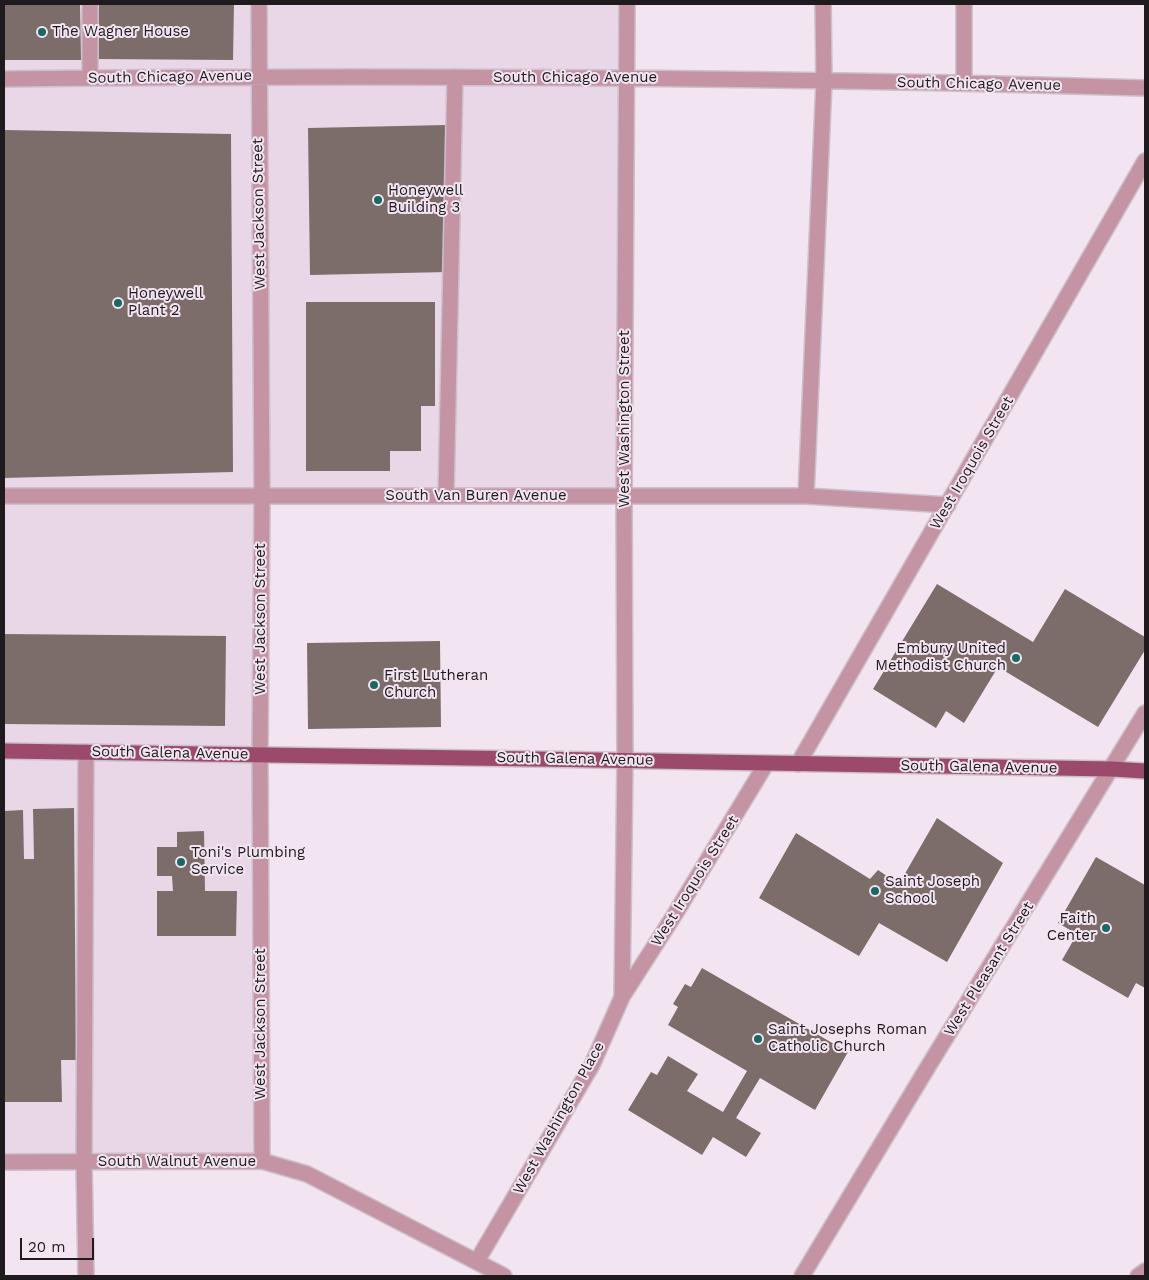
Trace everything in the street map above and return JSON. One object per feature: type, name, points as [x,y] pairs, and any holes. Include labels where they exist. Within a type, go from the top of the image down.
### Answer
[{"type":"main road","name":"South Galena Avenue","points":[[4,751],[625,759],[766,764],[1112,769],[1143,772]]},
{"type":"street","points":[[90,4],[90,78]]},
{"type":"street","name":"West Jackson Street","points":[[259,4],[262,496],[260,754],[262,1161]]},
{"type":"street","name":"West Washington Street","points":[[625,759],[624,496],[627,4]]},
{"type":"street","points":[[806,496],[824,81],[823,4]]},
{"type":"street","points":[[964,4],[964,83]]},
{"type":"street","name":"South Chicago Avenue","points":[[4,79],[258,76],[627,78],[964,83],[1145,88]]},
{"type":"street","points":[[446,496],[455,77]]},
{"type":"street","name":"West Iroquois Street","points":[[798,764],[1145,161]]},
{"type":"street","name":"South Van Buren Avenue","points":[[4,496],[806,496],[948,505]]},
{"type":"street","name":"West Pleasant Street","points":[[802,1276],[1145,713]]},
{"type":"street","points":[[86,752],[84,1162],[86,1276]]},
{"type":"street","name":"West Washington Place","points":[[476,1261],[592,1065],[622,997],[625,759]]},
{"type":"street","name":"West Iroquois Street","points":[[622,997],[766,764]]},
{"type":"street","name":"South Walnut Avenue","points":[[4,1162],[262,1161],[307,1174],[504,1276]]},
{"type":"street","points":[[1138,1276],[1145,1271]]},
{"type":"shaded area","points":[[4,4],[627,4],[624,496],[263,496],[262,1161],[4,1162]]},
{"type":"building","name":"The Wagner House","points":[[4,4],[80,4],[81,60],[4,60]]},
{"type":"building","points":[[99,4],[234,4],[233,60],[98,59]]},
{"type":"building","name":"Honeywell Building 3","points":[[446,125],[448,272],[310,275],[308,128]]},
{"type":"building","name":"Honeywell Plant 2","points":[[4,130],[231,134],[233,472],[4,478]]},
{"type":"building","points":[[306,302],[435,302],[435,406],[421,406],[421,451],[390,451],[390,471],[306,471]]},
{"type":"building","name":"Embury United Methodist Church","points":[[937,584],[1033,642],[1065,589],[1145,637],[1145,650],[1098,727],[998,667],[964,723],[946,711],[936,728],[873,689]]},
{"type":"building","points":[[4,634],[226,636],[225,726],[4,724]]},
{"type":"building","name":"First Lutheran Church","points":[[440,641],[441,727],[308,729],[307,643]]},
{"type":"building","points":[[74,808],[76,1060],[61,1060],[62,1102],[4,1102],[4,811],[23,810],[24,859],[34,859],[33,809]]},
{"type":"building","name":"Saint Joseph School","points":[[937,818],[1003,863],[947,962],[879,923],[859,956],[759,898],[796,833],[870,879],[878,870],[899,884]]},
{"type":"building","points":[[204,831],[205,891],[237,891],[236,936],[157,936],[157,891],[173,891],[172,876],[157,876],[157,847],[177,847],[177,832]]},
{"type":"building","name":"Faith Center","points":[[1096,857],[1145,885],[1145,988],[1136,983],[1128,998],[1062,960],[1077,934],[1058,923]]},
{"type":"building","name":"Saint Josephs Roman Catholic Church","points":[[702,968],[848,1052],[815,1110],[760,1078],[736,1118],[761,1133],[746,1157],[713,1137],[702,1155],[628,1110],[651,1072],[657,1075],[668,1056],[698,1074],[687,1091],[723,1112],[747,1071],[668,1025],[678,1007],[673,1004],[685,984],[691,987]]},
{"type":"place","name":"The Wagner House","points":[[42,32]]},
{"type":"place","name":"Honeywell Building 3","points":[[378,200]]},
{"type":"place","name":"Honeywell Plant 2","points":[[118,303]]},
{"type":"place","name":"Embury United Methodist Church","points":[[1016,658]]},
{"type":"place","name":"First Lutheran Church","points":[[374,685]]},
{"type":"place","name":"Toni's Plumbing Service","points":[[181,862]]},
{"type":"place","name":"Saint Joseph School","points":[[875,891]]},
{"type":"place","name":"Faith Center","points":[[1106,928]]},
{"type":"place","name":"Saint Josephs Roman Catholic Church","points":[[758,1039]]}]
